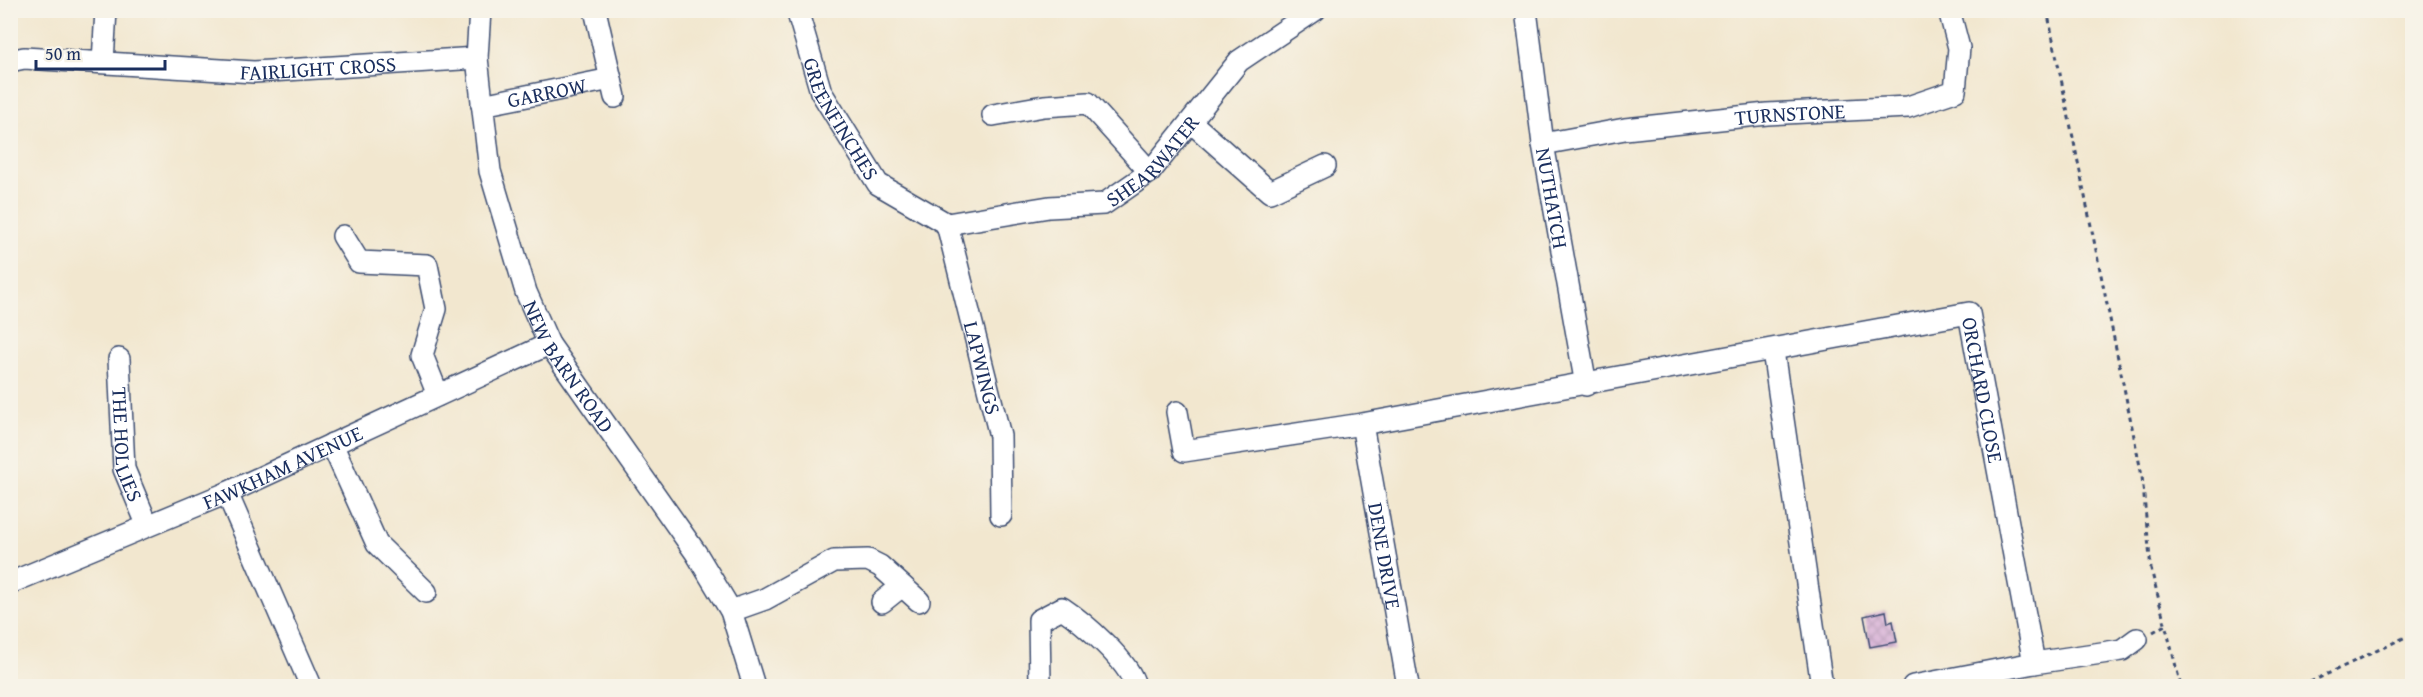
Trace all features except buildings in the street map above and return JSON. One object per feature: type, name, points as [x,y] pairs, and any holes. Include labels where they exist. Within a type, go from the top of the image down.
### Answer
[{"type":"street","points":[[103,63],[106,10]]},
{"type":"street","name":"NEW BARN ROAD","points":[[480,10],[477,58],[490,171],[526,292],[549,344],[696,553],[731,611],[754,687]]},
{"type":"street","name":"GARROW","points":[[482,105],[611,79],[595,10]]},
{"type":"street","name":"GREENFINCHES","points":[[796,10],[821,92],[878,184],[947,224]]},
{"type":"street","name":"SHEARWATER","points":[[947,224],[1049,207],[1104,204],[1150,172],[1192,123],[1239,61],[1314,10]]},
{"type":"street","name":"NUTHATCH","points":[[1526,10],[1543,144],[1586,384]]},
{"type":"street","name":"TURNSTONE","points":[[1543,144],[1625,129],[1767,114],[1908,107],[1955,91],[1959,48],[1949,10]]},
{"type":"street","name":"FAIRLIGHT CROSS","points":[[10,61],[24,58],[254,72],[477,58]]},
{"type":"street","points":[[993,115],[1044,106],[1088,103],[1150,172]]},
{"type":"street","points":[[1192,123],[1270,192],[1325,166]]},
{"type":"street","name":"LAPWINGS","points":[[947,224],[1000,436],[1001,515]]},
{"type":"street","points":[[343,236],[360,262],[426,265],[436,309],[422,356],[438,395]]},
{"type":"street","name":"ORCHARD CLOSE","points":[[1586,384],[1969,313],[2034,663]]},
{"type":"street","name":"FAWKHAM AVENUE","points":[[10,583],[147,524],[227,493],[549,344]]},
{"type":"street","points":[[1773,351],[1822,687]]},
{"type":"street","name":"THE HOLLIES","points":[[119,359],[124,469],[147,524]]},
{"type":"street","points":[[1177,412],[1184,451],[1362,424],[1586,384]]},
{"type":"street","name":"DENE DRIVE","points":[[1362,424],[1408,687]]},
{"type":"street","points":[[332,444],[377,544],[426,592]]},
{"type":"street","points":[[227,493],[311,687]]},
{"type":"street","points":[[731,611],[765,599],[834,561],[868,560],[880,566],[919,601]]},
{"type":"street","points":[[882,602],[902,586]]},
{"type":"street","points":[[1040,683],[1039,620],[1062,608],[1080,620],[1118,660],[1135,687]]},
{"type":"street","points":[[1913,687],[2034,663],[2122,650],[2137,639]]},
{"type":"path","points":[[2047,10],[2142,476],[2151,569],[2181,687]]},
{"type":"path","points":[[2302,687],[2412,634]]}]
